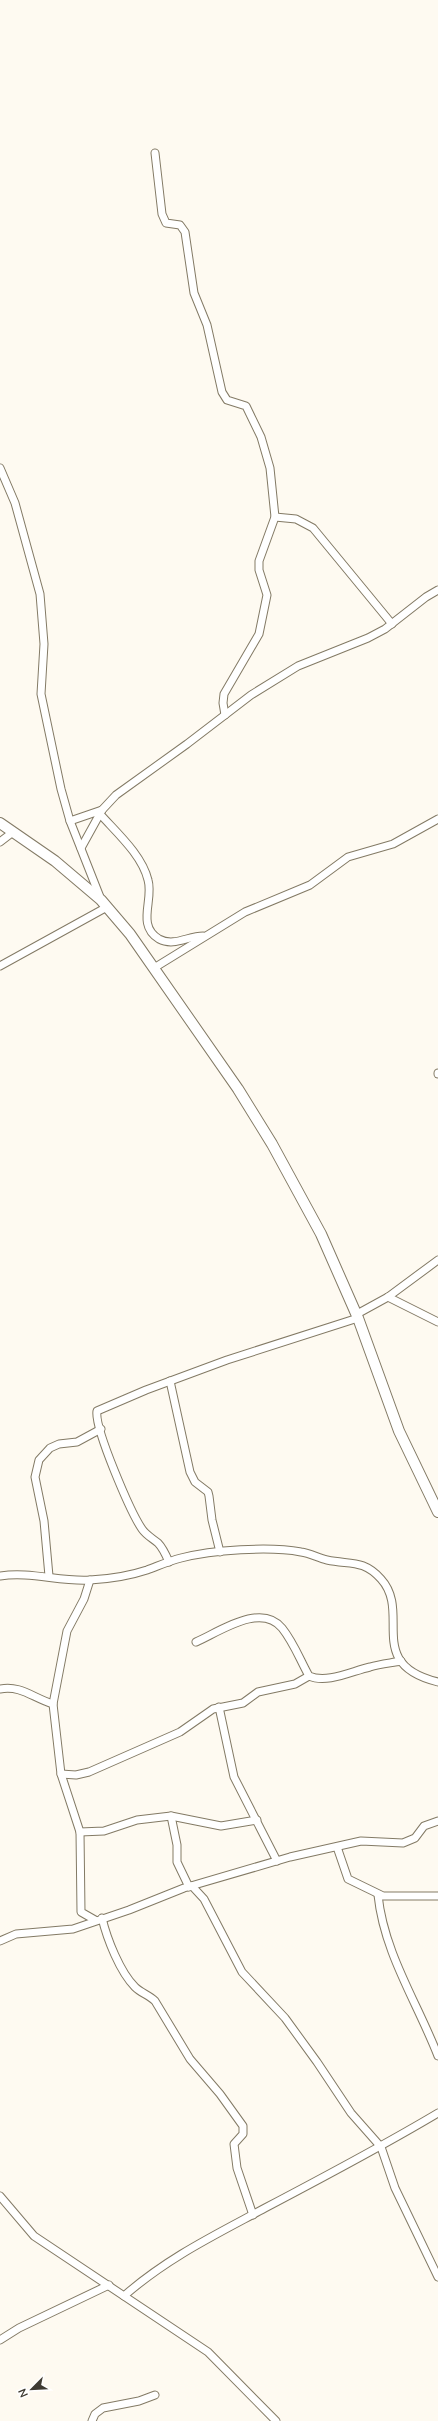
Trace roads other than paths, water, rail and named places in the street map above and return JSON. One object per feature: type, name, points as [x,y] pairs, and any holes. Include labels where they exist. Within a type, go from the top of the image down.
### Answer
[{"type":"street","points":[[155,153],[162,214],[166,224],[180,225],[185,232],[194,293],[207,326],[222,392],[227,400],[246,406],[259,431],[270,468],[275,518],[259,561],[259,570],[267,595],[263,621],[254,646],[224,694],[222,703],[225,715]]},
{"type":"street","points":[[0,468],[15,503],[40,594],[44,644],[41,694],[54,758],[70,821],[104,903]]},
{"type":"street","points":[[275,518],[296,519],[313,528],[392,624]]},
{"type":"street","points":[[81,848],[101,812],[116,795],[251,695],[298,666],[368,638],[392,624],[426,597],[438,590]]},
{"type":"street","points":[[70,821],[101,812]]},
{"type":"street","points":[[101,812],[143,868],[150,890],[146,921],[154,935],[160,939],[175,942],[197,936],[204,936]]},
{"type":"street","points":[[154,968],[204,936],[257,905],[296,892],[310,885],[348,857],[393,844],[438,819]]},
{"type":"street","points":[[0,823],[55,861],[104,903],[154,968],[238,1089],[272,1144],[321,1234],[358,1316],[399,1431],[438,1512]]},
{"type":"street","points":[[0,842],[13,832]]},
{"type":"street","points":[[0,966],[104,903]]},
{"type":"street","points":[[169,1562],[161,1548],[139,1524],[113,1469],[96,1414],[99,1409],[227,1360],[358,1316],[388,1297],[438,1260]]},
{"type":"street","points":[[388,1297],[438,1322]]},
{"type":"street","points":[[170,1381],[190,1472],[195,1482],[208,1492],[212,1520],[220,1552]]},
{"type":"street","points":[[49,1576],[44,1521],[35,1477],[39,1460],[53,1446],[77,1442],[101,1429]]},
{"type":"street","points":[[0,1576],[19,1574],[90,1580],[132,1574],[169,1562],[220,1552],[288,1550],[302,1552],[328,1560],[353,1562],[363,1565],[382,1580],[390,1593],[392,1640],[401,1661],[421,1676],[438,1682]]},
{"type":"street","points":[[90,1580],[84,1599],[67,1631],[52,1704],[61,1774],[80,1832],[81,1912],[98,1919],[129,1980],[136,1988],[150,1995],[155,2001],[190,2059],[220,2094],[243,2126],[243,2134],[234,2144],[235,2156],[253,2215]]},
{"type":"street","points":[[196,1642],[252,1618],[270,1619],[285,1633],[309,1676]]},
{"type":"street","points":[[61,1774],[76,1775],[89,1772],[180,1732],[219,1707],[243,1703],[258,1692],[295,1684],[309,1676],[325,1678],[372,1666],[401,1661]]},
{"type":"street","points":[[0,1689],[14,1687],[38,1700],[52,1704]]},
{"type":"street","points":[[219,1707],[234,1777],[277,1861]]},
{"type":"street","points":[[80,1832],[104,1831],[137,1820],[171,1816],[220,1826],[256,1820]]},
{"type":"street","points":[[171,1816],[177,1845],[177,1862],[190,1886],[204,1899],[213,1919],[242,1972],[285,2018],[351,2113],[381,2147],[395,2188],[438,2277]]},
{"type":"street","points":[[0,1941],[16,1934],[28,1932],[64,1931],[129,1910],[190,1886],[277,1861],[373,1840],[403,1843],[414,1838],[424,1826],[438,1821]]},
{"type":"street","points":[[337,1847],[348,1878],[378,1895],[410,1897],[438,1896]]},
{"type":"street","points":[[378,1895],[380,1918],[391,1952],[422,2016],[438,2056]]},
{"type":"street","points":[[124,2296],[151,2273],[187,2249],[381,2147],[438,2113]]},
{"type":"street","points":[[0,2196],[34,2236],[208,2352],[275,2421]]},
{"type":"street","points":[[0,2340],[19,2328],[109,2285]]},
{"type":"street","points":[[92,2421],[94,2414],[102,2408],[139,2401],[155,2395]]}]
